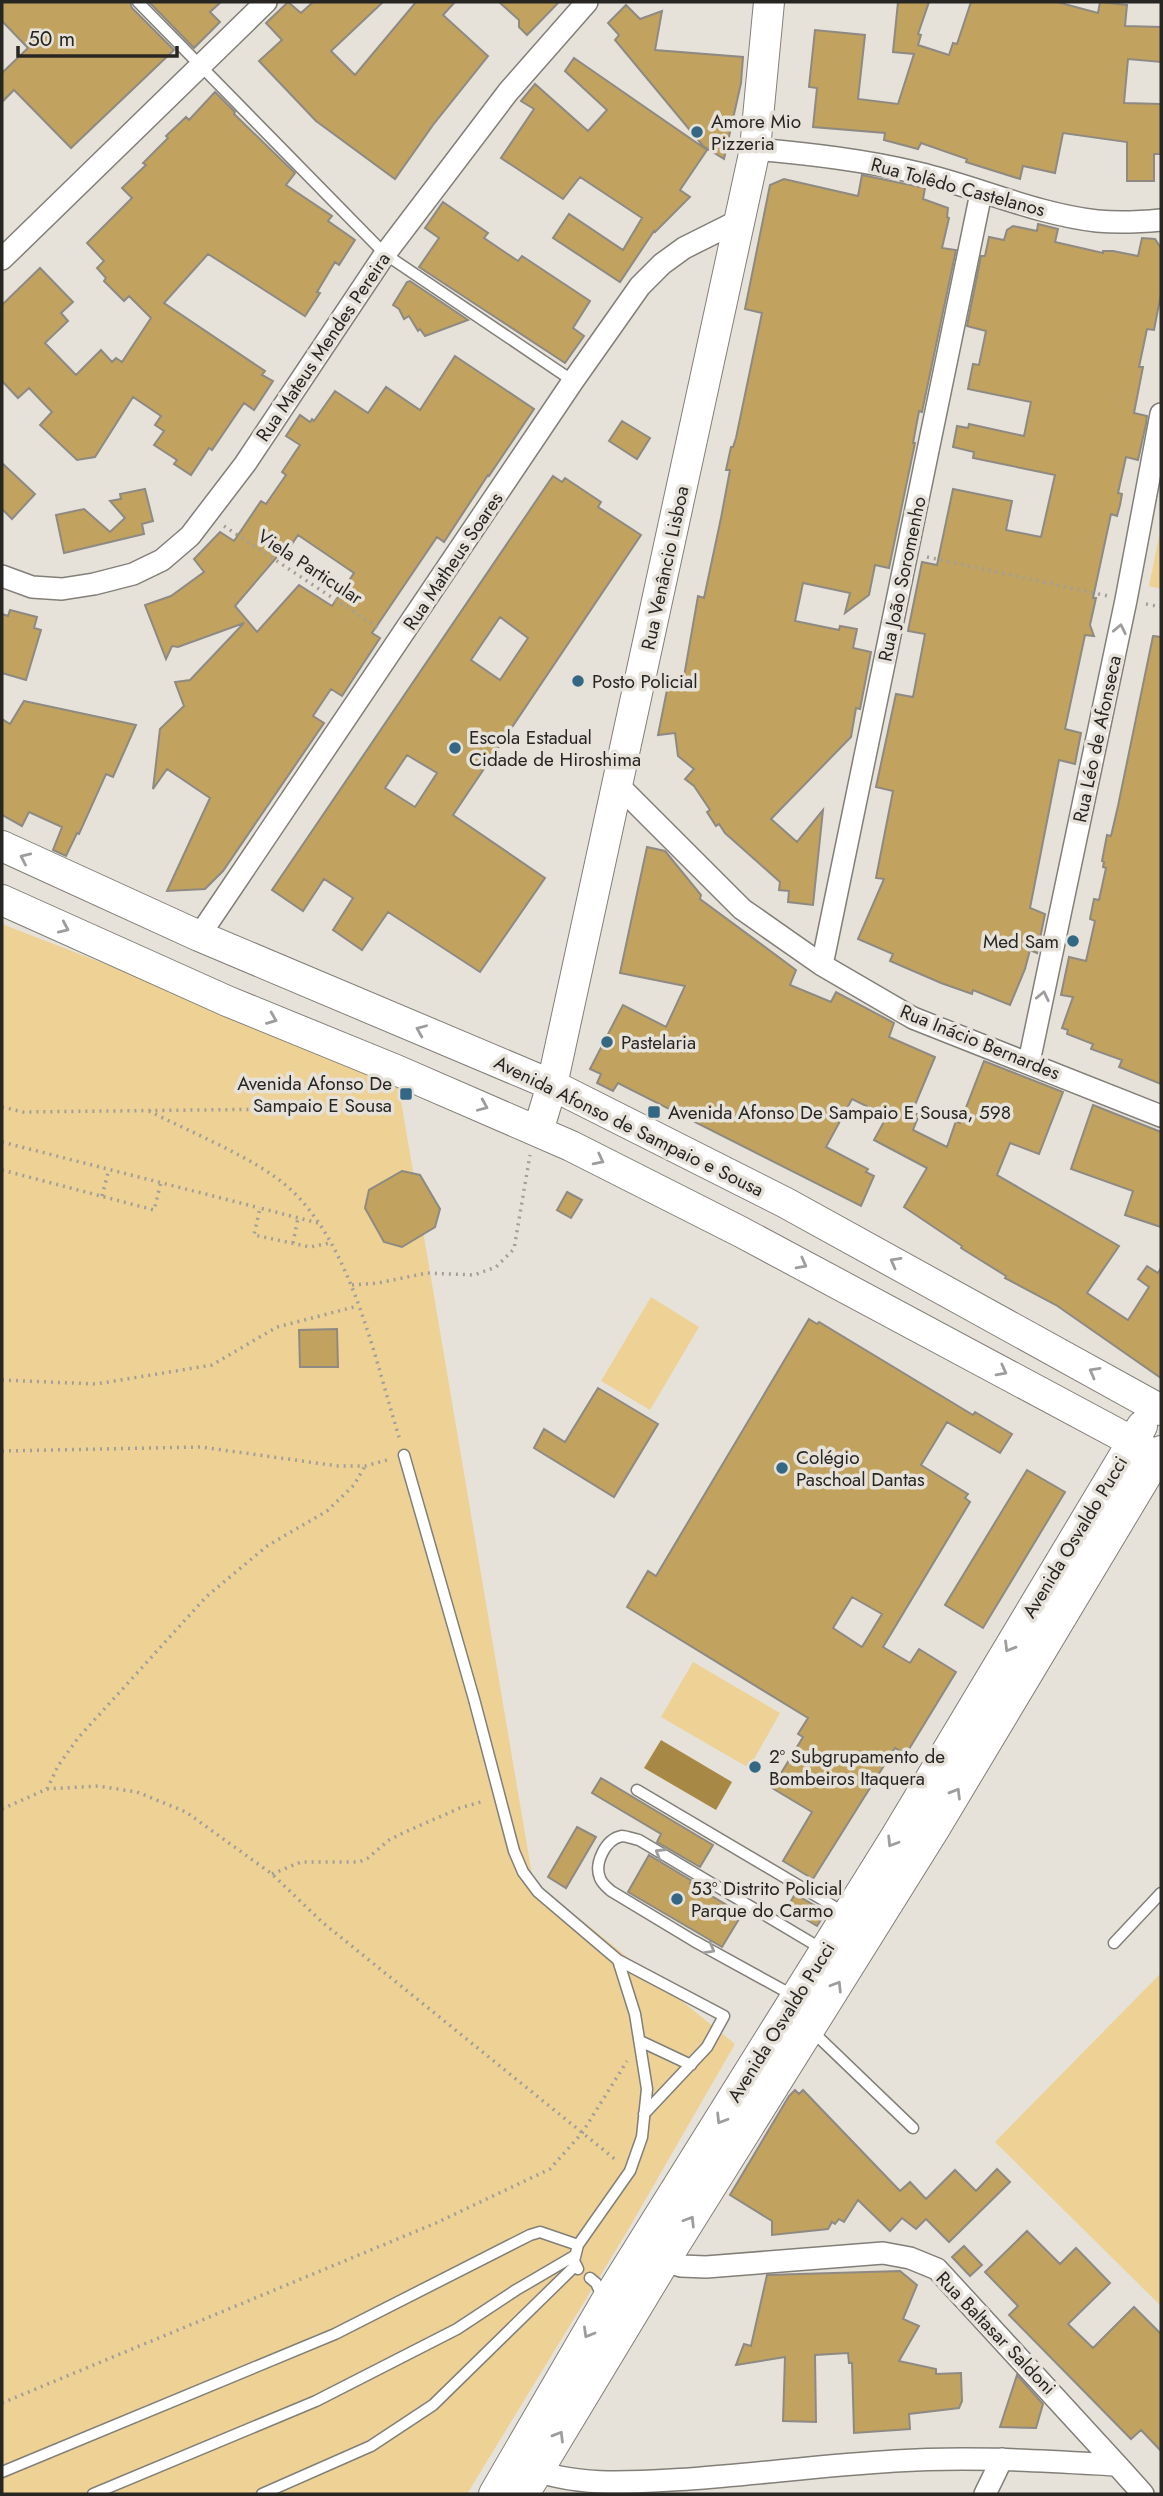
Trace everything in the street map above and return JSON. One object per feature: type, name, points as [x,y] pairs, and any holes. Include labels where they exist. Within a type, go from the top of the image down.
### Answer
[{"type":"main road","name":"Rua Venâncio Lisboa","points":[[538,1130],[552,1085],[755,149],[769,2]]},
{"type":"main road","name":"Avenida Afonso de Sampaio e Sousa","points":[[2,846],[199,936],[552,1085],[786,1203],[1158,1408]]},
{"type":"main road","points":[[2,900],[228,1001],[538,1130],[741,1232],[1160,1456]]},
{"type":"main road","name":"Avenida Osvaldo Pucci","points":[[652,2257],[796,1997],[1133,1442],[1158,1408]]},
{"type":"main road","name":"Avenida Osvaldo Pucci","points":[[494,2494],[525,2476],[614,2298],[652,2257],[810,2029],[1160,1456]]},
{"type":"street","points":[[2,259],[266,2]]},
{"type":"street","name":"Rua Mateus Mendes Pereira","points":[[2,576],[32,587],[62,589],[94,584],[133,574],[162,561],[190,536],[245,464],[385,254],[508,92],[587,2]]},
{"type":"street","name":"Rua Tolêdo Castelanos","points":[[755,149],[828,156],[920,173],[1062,215],[1098,221],[1161,220]]},
{"type":"street","name":"Rua João Soromenho","points":[[822,965],[982,193]]},
{"type":"street","name":"Rua Matheus Soares","points":[[199,936],[573,381],[640,286],[662,264],[705,236],[740,220]]},
{"type":"street","name":"Rua Léo de Afonseca","points":[[1029,1062],[1126,600],[1161,415]]},
{"type":"street","name":"Rua Inácio Bernardes","points":[[618,785],[742,909],[822,965],[913,1018],[1161,1116]]},
{"type":"street","name":"Rua Baltasar Saldoni","points":[[652,2257],[681,2266],[706,2267],[883,2253],[910,2258],[937,2269],[1143,2494]]},
{"type":"street","points":[[985,2494],[1002,2459]]},
{"type":"street","points":[[525,2476],[592,2481],[656,2481],[896,2461],[1002,2459],[1117,2465]]},
{"type":"street","points":[[752,2494],[763,2474]]},
{"type":"lane","points":[[138,2],[385,254],[573,381]]},
{"type":"lane","points":[[404,1455],[474,1699],[514,1851],[523,1872],[538,1892],[618,1960],[724,2016],[707,2047],[644,2114]]},
{"type":"lane","points":[[638,1790],[847,1914]]},
{"type":"lane","points":[[796,1997],[694,1941],[611,1891],[600,1881],[597,1868],[603,1851],[612,1841],[622,1836],[639,1840],[825,1950]]},
{"type":"lane","points":[[1114,1943],[1161,1893]]},
{"type":"lane","points":[[262,2494],[371,2446],[433,2405],[576,2259],[630,2171],[642,2137],[647,2089],[635,2014],[618,1960]]},
{"type":"lane","points":[[810,2029],[913,2128]]},
{"type":"lane","points":[[640,2040],[691,2064]]},
{"type":"lane","points":[[2,2472],[335,2334],[530,2235],[540,2232],[576,2259]]},
{"type":"lane","points":[[93,2494],[316,2401],[457,2329],[516,2290],[576,2259]]},
{"type":"path","name":"Viela Particular","points":[[208,514],[398,642]]},
{"type":"path","points":[[907,553],[1126,600]]},
{"type":"path","points":[[2,1107],[23,1112],[284,1109]]},
{"type":"path","points":[[2,1451],[201,1447],[338,1466],[365,1466],[404,1455],[352,1285],[318,1223],[288,1187],[248,1161],[149,1111]]},
{"type":"path","points":[[352,1285],[378,1283],[427,1273],[474,1275],[496,1267],[514,1249],[530,1156],[538,1130]]},
{"type":"path","points":[[2,1142],[318,1223]]},
{"type":"path","points":[[102,1196],[109,1169]]},
{"type":"path","points":[[2,1170],[154,1210],[161,1182]]},
{"type":"path","points":[[260,1208],[254,1234],[310,1247],[330,1243]]},
{"type":"path","points":[[293,1243],[298,1218]]},
{"type":"path","points":[[2,1380],[96,1384],[212,1365],[277,1327],[358,1306]]},
{"type":"path","points":[[47,1789],[58,1766],[78,1738],[206,1597],[267,1545],[327,1511],[354,1485],[365,1466]]},
{"type":"path","points":[[2,1809],[47,1789],[98,1786],[137,1793],[186,1812],[272,1874],[323,1922],[630,2171]]},
{"type":"path","points":[[272,1874],[302,1862],[359,1862],[405,1832],[460,1808],[499,1797]]},
{"type":"path","points":[[2,2403],[436,2223],[550,2169],[582,2133],[640,2040]]},
{"type":"shaded area","points":[[1161,527],[1161,589],[1149,586]]},
{"type":"shaded area","points":[[2,924],[397,1077],[533,1881],[735,2044],[625,2235],[467,2494],[2,2494]]},
{"type":"shaded area","points":[[651,1297],[699,1327],[650,1410],[601,1381]]},
{"type":"shaded area","points":[[693,1662],[780,1713],[749,1768],[661,1717]]},
{"type":"shaded area","points":[[661,1740],[732,1782],[716,1810],[644,1768]]},
{"type":"shaded area","points":[[1161,1973],[1161,2306],[995,2142]]},
{"type":"building","points":[[2,2],[130,2],[132,8],[174,50],[71,148],[14,90],[2,102],[2,73],[28,48],[2,21]]},
{"type":"building","points":[[149,2],[221,2],[210,12],[220,22],[194,48]]},
{"type":"building","points":[[288,2],[301,13],[313,2],[383,2],[331,51],[355,75],[416,2],[455,2],[443,15],[488,56],[433,125],[395,179],[316,121],[259,61],[282,40],[266,23]]},
{"type":"building","points":[[499,2],[559,2],[527,35],[519,27],[519,20]]},
{"type":"building","points":[[898,2],[929,2],[918,34],[921,35],[918,45],[949,55],[953,43],[957,44],[971,2],[1057,2],[1098,13],[1100,2],[1127,5],[1125,26],[1161,27],[1161,62],[1128,59],[1124,103],[1161,104],[1161,154],[1154,154],[1154,181],[1127,181],[1127,142],[1063,133],[1055,173],[1023,166],[1020,179],[966,162],[967,159],[921,143],[918,149],[884,140],[885,133],[813,127],[817,88],[809,87],[815,30],[865,35],[858,99],[898,104],[914,54],[893,52]]},
{"type":"building","points":[[626,5],[640,19],[662,11],[655,50],[743,57],[741,83],[724,159],[703,146],[615,40],[619,35],[608,23]]},
{"type":"building","points":[[574,58],[707,150],[680,190],[690,197],[654,231],[620,282],[553,238],[569,214],[623,250],[642,218],[580,177],[563,199],[501,158],[534,109],[521,101],[535,84],[588,131],[607,110],[565,71]]},
{"type":"building","points":[[215,92],[295,173],[286,185],[332,216],[328,221],[355,240],[339,265],[335,262],[305,316],[208,254],[164,303],[265,371],[262,375],[273,381],[254,410],[244,403],[191,475],[174,464],[177,460],[154,445],[164,431],[155,425],[161,416],[133,397],[95,457],[77,460],[40,425],[52,412],[29,388],[18,398],[2,381],[2,305],[40,268],[73,302],[61,313],[68,321],[45,343],[76,375],[101,350],[112,362],[116,358],[122,362],[151,318],[129,296],[124,301],[104,281],[106,278],[97,268],[104,261],[87,243],[132,198],[122,188],[146,165],[143,163],[168,138],[166,136],[186,117],[189,120]]},
{"type":"building","points":[[862,175],[925,188],[923,199],[948,208],[949,218],[942,248],[956,250],[922,412],[919,411],[889,568],[875,565],[869,595],[845,613],[850,593],[803,583],[795,621],[839,630],[840,626],[857,629],[853,648],[871,652],[860,709],[856,708],[851,737],[771,819],[797,842],[823,810],[813,905],[788,902],[789,891],[779,890],[780,882],[725,833],[719,824],[716,826],[707,812],[710,810],[694,786],[685,779],[694,769],[678,756],[675,733],[658,735],[668,685],[682,688],[698,596],[704,598],[721,518],[730,470],[726,470],[736,438],[762,313],[745,309],[770,185],[784,179],[858,196]]},
{"type":"building","points":[[443,202],[488,233],[484,238],[518,261],[522,256],[590,301],[573,328],[584,336],[565,363],[419,267],[439,238],[425,228]]},
{"type":"building","points":[[1038,224],[1058,229],[1055,242],[1103,253],[1113,251],[1138,256],[1142,238],[1155,239],[1161,248],[1161,294],[1154,330],[1147,329],[1139,367],[1143,367],[1134,413],[1147,416],[1146,424],[1138,460],[1126,457],[1118,493],[1122,494],[1120,505],[1117,516],[1111,514],[1093,598],[1096,598],[1090,625],[1094,636],[1085,635],[1065,729],[1081,733],[1075,764],[1059,760],[1030,908],[1045,914],[1037,953],[1030,950],[1010,1005],[973,990],[972,994],[941,983],[890,961],[893,954],[858,939],[884,879],[876,878],[893,791],[876,787],[896,694],[913,697],[925,634],[908,631],[922,562],[937,565],[953,489],[1012,501],[1006,530],[1041,537],[1055,475],[973,458],[974,452],[953,447],[957,426],[968,428],[969,424],[1024,436],[1031,402],[968,389],[973,364],[979,365],[986,331],[967,326],[981,256],[985,256],[989,237],[1004,240],[1007,230],[1013,226],[1037,231]]},
{"type":"building","points":[[410,281],[468,320],[425,336],[420,329],[418,331],[409,316],[404,319],[399,309],[393,305]]},
{"type":"building","points":[[455,356],[534,409],[444,542],[437,537],[372,633],[380,638],[342,696],[331,689],[313,716],[324,723],[223,871],[205,889],[167,891],[210,798],[167,769],[153,789],[160,729],[184,706],[175,682],[190,680],[244,623],[178,647],[172,646],[166,659],[145,605],[171,596],[204,572],[194,559],[220,532],[234,541],[261,501],[266,504],[286,475],[282,472],[300,445],[286,436],[300,415],[310,422],[312,419],[314,421],[335,391],[368,413],[386,387],[420,410]],"holes":[[[298,535],[354,573],[332,606],[299,585],[257,632],[235,606],[282,551],[286,553]]]},
{"type":"building","points":[[622,421],[650,438],[637,459],[609,441]]},
{"type":"building","points":[[2,463],[35,494],[12,519],[2,509]]},
{"type":"building","points":[[553,476],[562,482],[565,478],[601,502],[598,507],[641,535],[453,815],[545,878],[480,972],[388,912],[362,950],[333,930],[353,898],[324,879],[303,911],[272,890]],"holes":[[[500,617],[528,638],[500,680],[471,660]],[[407,755],[437,773],[415,807],[385,788]]]},
{"type":"building","points":[[145,489],[153,521],[142,524],[144,534],[64,553],[56,515],[84,509],[110,532],[125,518],[110,501],[121,499],[120,494]]},
{"type":"building","points":[[10,610],[37,617],[34,628],[41,630],[26,680],[2,673],[2,614],[8,616]]},
{"type":"building","points":[[1153,636],[1161,637],[1161,1084],[1119,1067],[1122,1060],[1091,1049],[1093,1044],[1067,1034],[1068,1030],[1062,1028],[1073,997],[1061,995],[1069,957],[1086,961],[1095,921],[1090,919],[1094,899],[1099,900],[1106,868],[1103,867],[1102,861],[1107,835],[1111,836],[1118,806]]},
{"type":"building","points":[[24,701],[136,725],[113,777],[106,774],[66,856],[53,850],[62,827],[29,812],[22,826],[2,815],[2,719],[10,724]]},
{"type":"building","points":[[647,847],[665,851],[701,895],[700,899],[796,970],[790,985],[831,1002],[836,992],[894,1023],[889,1037],[935,1057],[912,1112],[919,1115],[913,1130],[947,1147],[956,1121],[960,1123],[984,1061],[1063,1092],[1039,1154],[1010,1143],[997,1175],[1119,1246],[1087,1293],[1128,1320],[1149,1287],[1138,1279],[1147,1266],[1158,1273],[1161,1268],[1161,1378],[1056,1305],[1005,1278],[1006,1276],[904,1207],[927,1168],[874,1140],[887,1116],[852,1099],[826,1147],[868,1169],[866,1172],[874,1176],[861,1206],[618,1083],[613,1091],[597,1083],[601,1074],[590,1069],[623,1005],[666,1027],[685,986],[620,973]]},
{"type":"building","points":[[1093,1105],[1161,1132],[1161,1227],[1125,1215],[1133,1191],[1071,1169]]},
{"type":"building","points":[[402,1171],[420,1175],[440,1209],[435,1227],[402,1247],[384,1242],[365,1208],[369,1190]]},
{"type":"building","points":[[567,1192],[582,1200],[571,1218],[557,1210]]},
{"type":"building","points":[[809,1319],[817,1324],[819,1322],[973,1415],[975,1412],[1012,1434],[1000,1453],[947,1422],[921,1465],[968,1494],[965,1498],[970,1502],[883,1647],[910,1663],[919,1649],[956,1672],[906,1754],[895,1748],[813,1879],[783,1861],[812,1812],[772,1788],[803,1737],[798,1734],[808,1718],[627,1607],[648,1571],[656,1576]],"holes":[[[852,1597],[882,1614],[862,1647],[833,1628]]]},
{"type":"building","points":[[337,1329],[338,1367],[300,1367],[299,1330]]},
{"type":"building","points":[[598,1388],[658,1424],[614,1497],[534,1448],[544,1429],[565,1442]]},
{"type":"building","points":[[1027,1470],[1065,1492],[983,1628],[945,1605]]},
{"type":"building","points":[[601,1778],[713,1845],[700,1867],[657,1842],[661,1834],[592,1793]]},
{"type":"building","points":[[577,1827],[596,1837],[566,1888],[548,1877]]},
{"type":"building","points":[[649,1855],[742,1914],[722,1947],[628,1892]]},
{"type":"building","points":[[795,1894],[826,1912],[817,1926],[787,1908]]},
{"type":"building","points":[[795,2090],[799,2094],[803,2090],[900,2191],[910,2182],[926,2199],[955,2170],[976,2191],[997,2169],[1010,2182],[949,2242],[926,2219],[916,2229],[902,2218],[890,2231],[858,2200],[844,2222],[839,2219],[835,2224],[832,2222],[828,2229],[772,2235],[772,2221],[730,2195]]},
{"type":"building","points":[[1027,2231],[1060,2264],[1076,2248],[1110,2283],[1068,2324],[1093,2348],[1134,2307],[1161,2334],[1161,2451],[1141,2430],[1131,2439],[1009,2315],[1018,2306],[985,2272]]},
{"type":"building","points":[[964,2246],[982,2265],[970,2276],[952,2257]]},
{"type":"building","points":[[900,2271],[917,2285],[903,2319],[919,2326],[899,2361],[936,2369],[936,2374],[961,2373],[962,2401],[959,2408],[909,2414],[910,2429],[854,2433],[852,2363],[849,2363],[848,2353],[815,2355],[816,2422],[783,2421],[785,2357],[736,2365],[744,2344],[751,2346],[767,2275]]},
{"type":"building","points":[[1017,2375],[1043,2404],[1036,2428],[1000,2427]]},
{"type":"place","name":"Amore Mio Pizzeria","points":[[697,132]]},
{"type":"place","name":"Posto Policial","points":[[578,681]]},
{"type":"place","name":"Escola Estadual Cidade de Hiroshima","points":[[455,748]]},
{"type":"place","name":"Med Sam","points":[[1073,941]]},
{"type":"place","name":"Pastelaria","points":[[607,1042]]},
{"type":"place","name":"Avenida Afonso De Sampaio E Sousa","points":[[406,1094]]},
{"type":"place","name":"Avenida Afonso De Sampaio E Sousa, 598","points":[[654,1112]]},
{"type":"place","name":"Colégio Paschoal Dantas","points":[[782,1468]]},
{"type":"place","name":"2º Subgrupamento de Bombeiros Itaquera","points":[[755,1767]]},
{"type":"place","name":"53º Distrito Policial Parque do Carmo","points":[[677,1899]]}]
